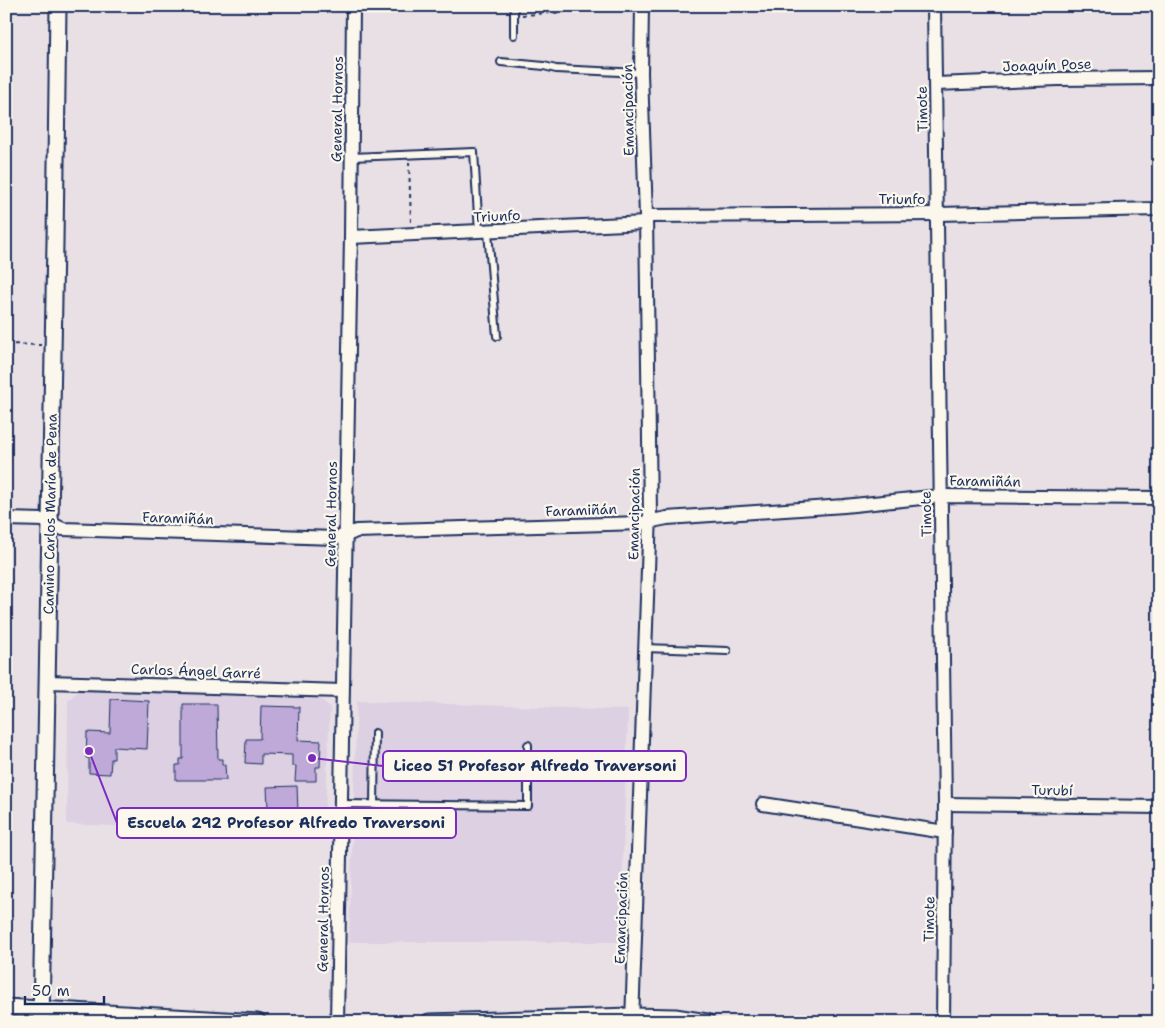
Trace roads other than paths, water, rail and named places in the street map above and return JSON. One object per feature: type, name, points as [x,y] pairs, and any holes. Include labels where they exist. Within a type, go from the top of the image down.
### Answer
[{"type":"street","name":"Camino Carlos María de Pena","points":[[42,1016],[58,6]]},
{"type":"street","name":"General Hornos","points":[[337,1022],[351,237],[353,6]]},
{"type":"street","name":"Emancipación","points":[[632,1019],[649,522],[646,219],[641,73],[642,6]]},
{"type":"street","name":"Timote","points":[[934,6],[945,804],[943,1022]]},
{"type":"street","name":"Joaquín Pose","points":[[936,84],[1058,79],[1159,78]]},
{"type":"street","name":"Triunfo","points":[[351,237],[483,232],[646,219],[1159,209]]},
{"type":"street","name":"Faramiñán","points":[[6,519],[34,518],[63,529],[335,538],[356,531],[642,524],[667,518],[844,506],[940,496],[1159,498]]},
{"type":"street","name":"Carlos Ángel Garré","points":[[48,682],[342,691]]},
{"type":"street","points":[[764,804],[945,832]]},
{"type":"street","name":"Turubí","points":[[945,804],[1159,807]]},
{"type":"street","points":[[6,1007],[42,1016],[258,1022]]},
{"type":"street","points":[[429,1022],[675,1017],[707,1022]]},
{"type":"lane","points":[[514,6],[514,35]]},
{"type":"lane","points":[[501,62],[556,69],[641,73]]},
{"type":"lane","points":[[351,157],[474,152],[497,336]]},
{"type":"lane","points":[[645,648],[727,650]]},
{"type":"lane","points":[[374,805],[375,733]]},
{"type":"lane","points":[[340,804],[528,806],[528,745]]},
{"type":"place","name":"Escuela 292 Profesor Alfredo Traversoni","points":[[89,751]]},
{"type":"place","name":"Liceo 51 Profesor Alfredo Traversoni","points":[[312,758]]}]
